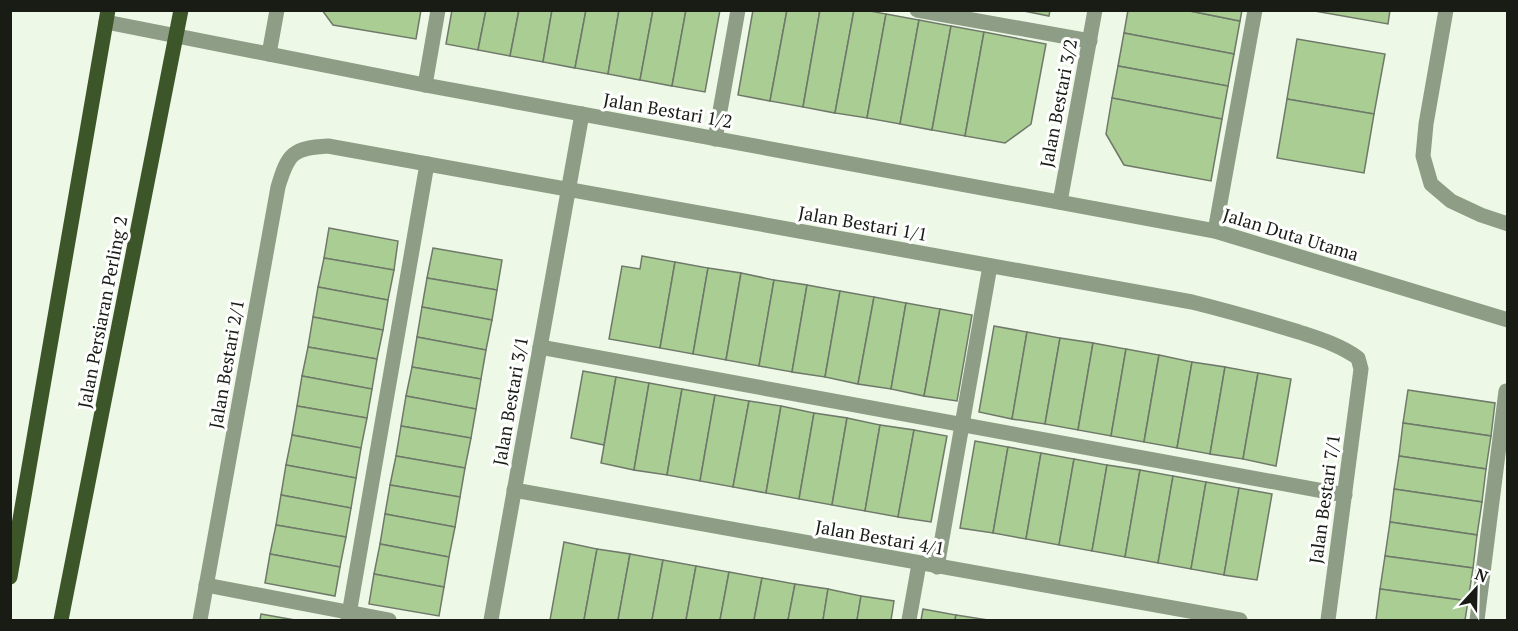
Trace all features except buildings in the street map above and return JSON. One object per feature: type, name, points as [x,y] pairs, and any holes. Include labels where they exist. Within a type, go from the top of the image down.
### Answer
[{"type":"main road","name":"Jalan Persiaran Perling 2","points":[[61,621],[181,10]]},
{"type":"main road","points":[[10,577],[107,16]]},
{"type":"street","points":[[107,16],[176,36],[269,54],[277,10]]},
{"type":"street","points":[[425,85],[438,10]]},
{"type":"street","points":[[715,139],[738,10]]},
{"type":"street","points":[[917,10],[1090,41]]},
{"type":"street","name":"Jalan Bestari 3/2","points":[[1060,202],[1095,10]]},
{"type":"street","points":[[1215,231],[1254,10]]},
{"type":"street","points":[[1446,10],[1426,124],[1423,156],[1431,184],[1451,201],[1508,224]]},
{"type":"street","name":"Jalan Bestari 1/2","points":[[269,54],[1060,202]]},
{"type":"street","name":"Jalan Bestari 3/1","points":[[491,621],[582,114]]},
{"type":"street","name":"Jalan Bestari 1/1","points":[[328,146],[1192,302],[1265,321],[1346,349],[1358,358],[1361,369],[1360,382]]},
{"type":"street","name":"Jalan Bestari 2/1","points":[[200,621],[276,198],[284,167],[293,153],[309,147],[328,146]]},
{"type":"street","points":[[349,617],[427,164]]},
{"type":"street","name":"Jalan Duta Utama","points":[[1060,202],[1215,231],[1508,320]]},
{"type":"street","points":[[937,567],[990,266]]},
{"type":"street","points":[[540,347],[1345,495]]},
{"type":"street","name":"Jalan Bestari 7/1","points":[[1328,621],[1360,382]]},
{"type":"street","points":[[1477,621],[1506,391]]},
{"type":"street","name":"Jalan Bestari 4/1","points":[[514,490],[1240,621]]},
{"type":"street","points":[[909,621],[919,564]]},
{"type":"street","points":[[206,585],[349,617],[389,621]]}]
